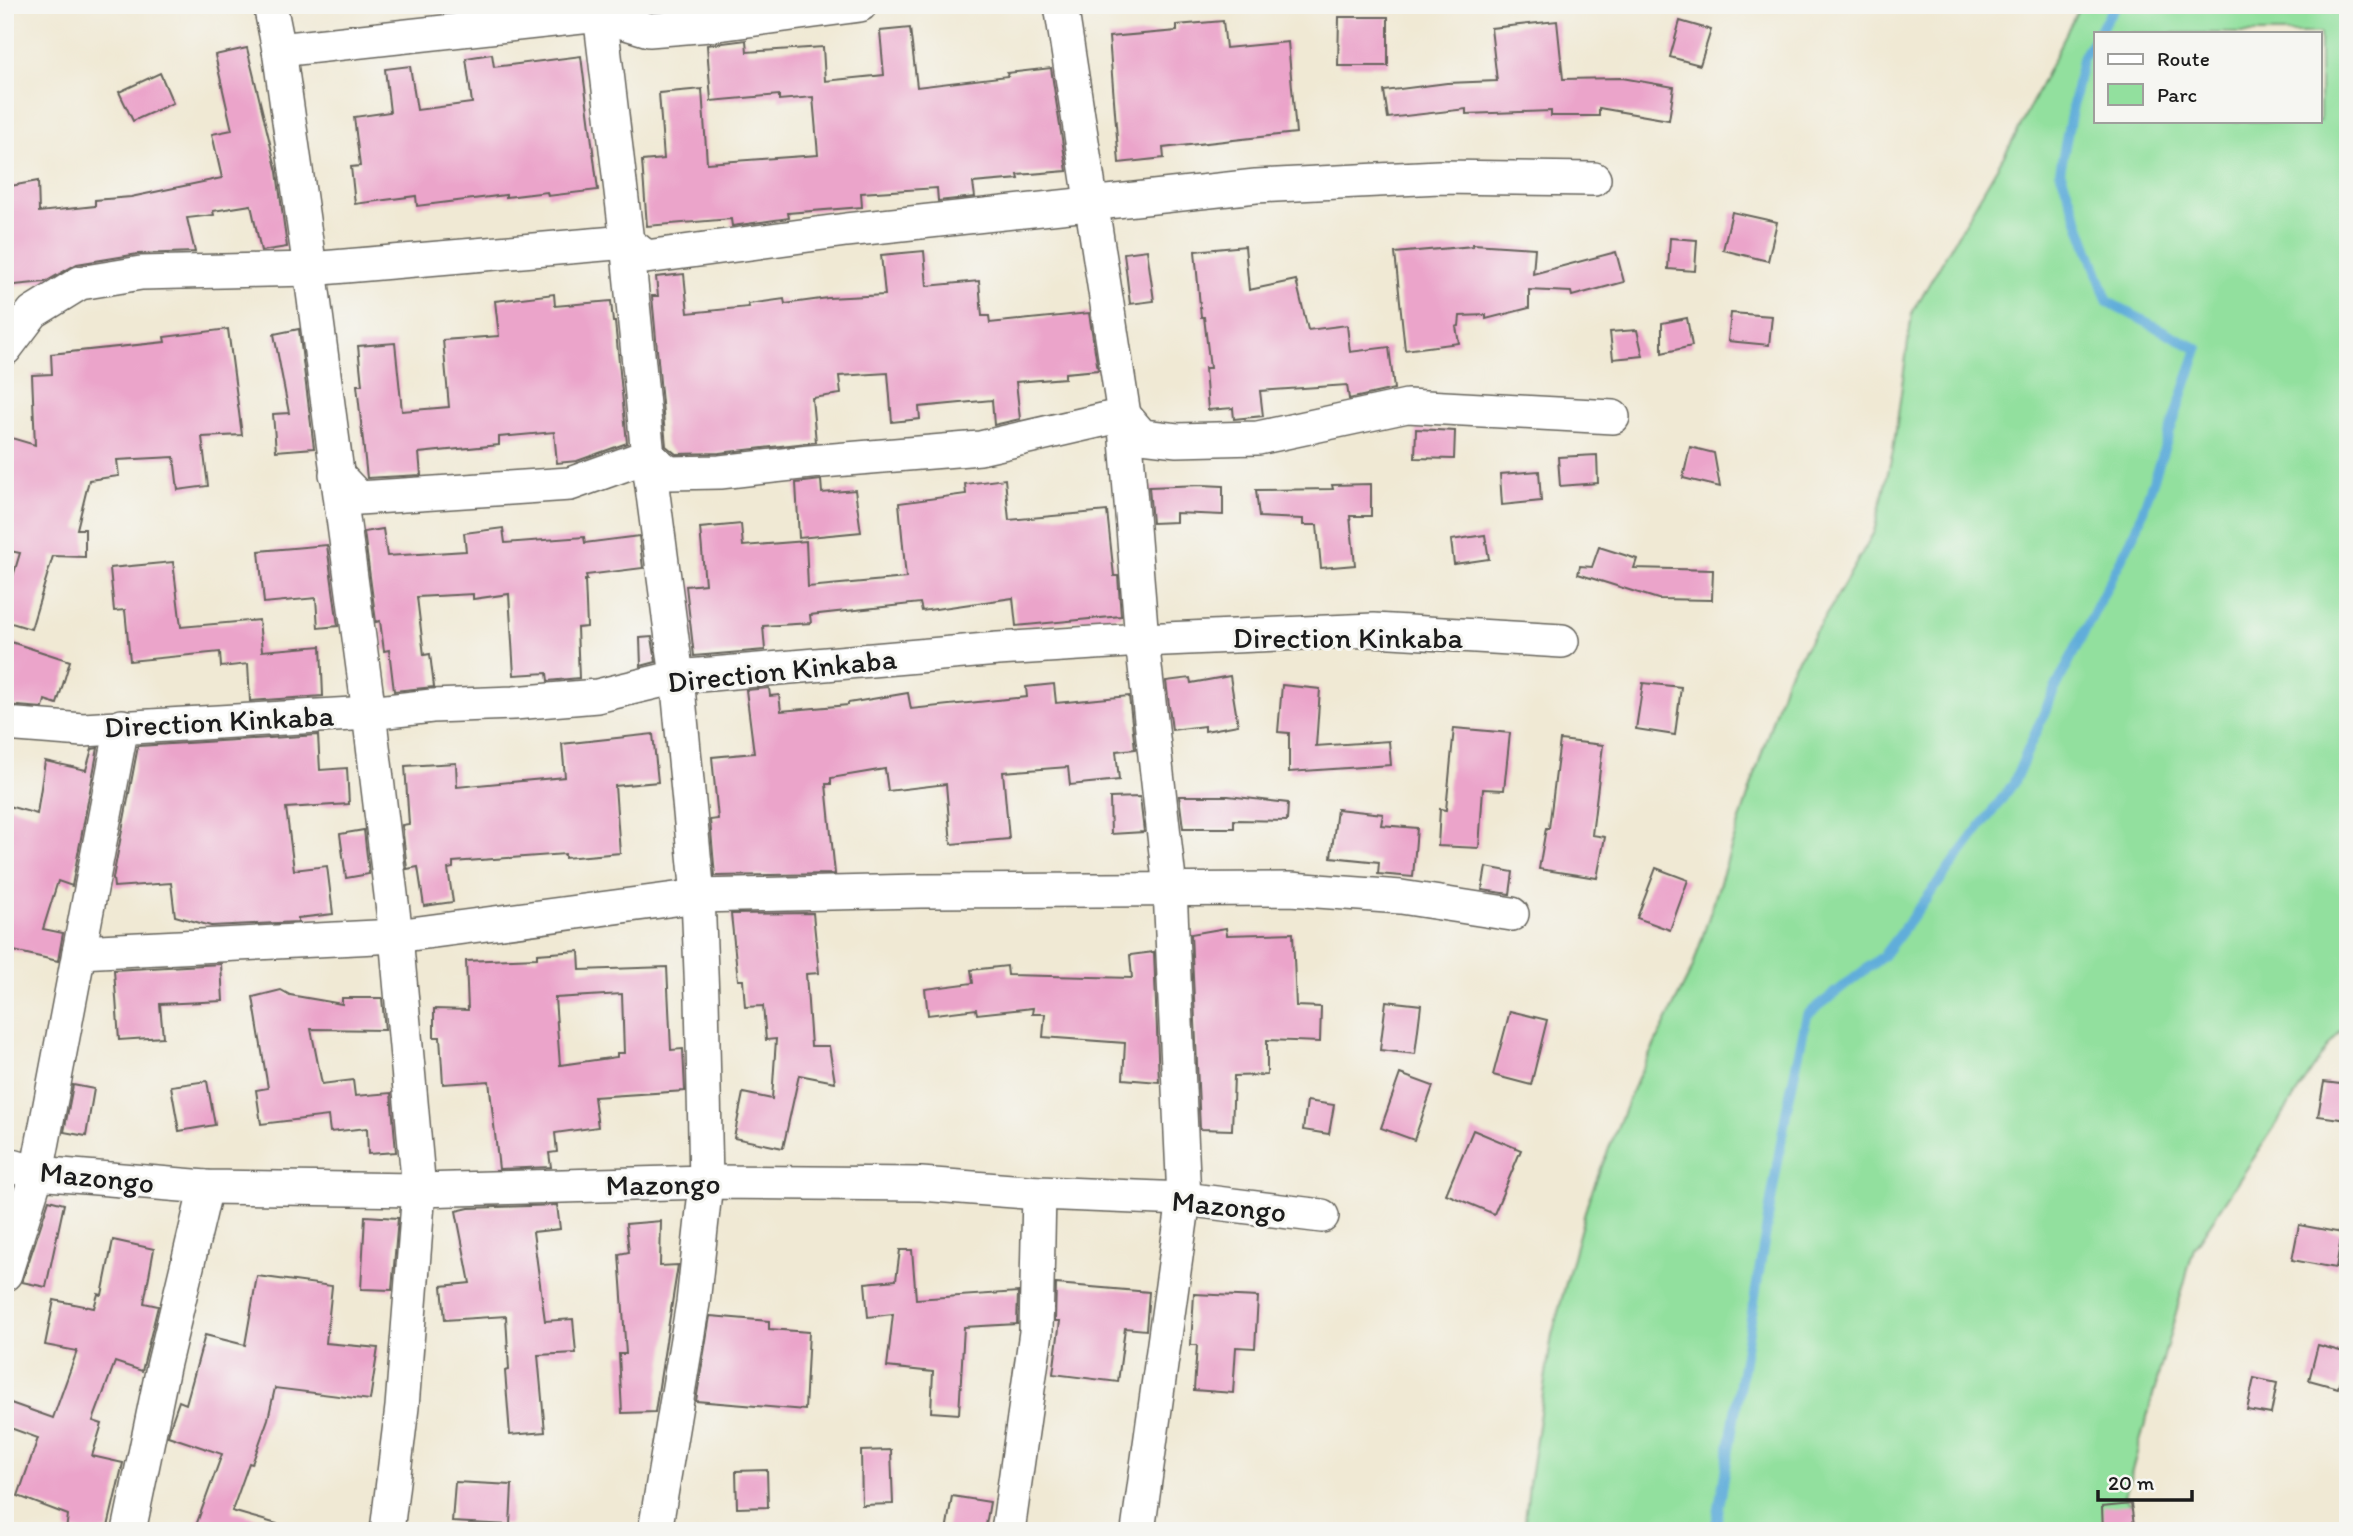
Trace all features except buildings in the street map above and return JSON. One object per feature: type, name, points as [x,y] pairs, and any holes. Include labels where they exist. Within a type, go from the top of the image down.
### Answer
[{"type":"street","points":[[270,5],[279,50],[310,269],[369,712],[396,936],[419,1190],[402,1407],[387,1531]]},
{"type":"street","points":[[279,50],[600,10],[649,30],[710,25],[860,5]]},
{"type":"street","points":[[1061,5],[1124,415],[1142,640],[1170,888],[1184,1199],[1138,1531]]},
{"type":"street","points":[[600,10],[648,456],[677,677],[698,896],[702,998],[706,1182],[693,1303],[655,1531]]},
{"type":"street","points":[[5,349],[33,312],[80,284],[141,273],[310,269],[627,242],[646,257],[846,230],[1255,186],[1439,177],[1594,179]]},
{"type":"street","points":[[1124,415],[1142,436],[1177,440],[1258,438],[1407,406],[1613,417]]},
{"type":"street","points":[[648,456],[669,473],[720,472],[980,449],[1124,415]]},
{"type":"street","points":[[337,474],[359,498],[570,484],[648,456]]},
{"type":"street","name":"Direction Kinkaba","points":[[5,724],[83,730],[597,696],[677,677],[998,649],[1142,640],[1374,631],[1562,641]]},
{"type":"street","points":[[5,1274],[37,1173],[122,726]]},
{"type":"street","points":[[79,952],[396,936],[698,896],[1170,888],[1290,889],[1401,897],[1511,914]]},
{"type":"street","name":"Mazongo","points":[[5,1164],[37,1173],[206,1187],[419,1190],[706,1182],[921,1184],[1039,1193],[1184,1199],[1322,1216]]},
{"type":"street","points":[[129,1531],[163,1367],[206,1187]]},
{"type":"street","points":[[1008,1531],[1036,1332],[1039,1193]]},
{"type":"green space","points":[[2080,5],[2348,5],[2348,1022],[2329,1045],[2194,1248],[2125,1496],[2131,1504],[2126,1531],[1524,1531],[1552,1335],[1588,1201],[1633,1088],[1692,969],[1786,678],[1874,532],[1893,451],[1912,313],[2016,135]]},
{"type":"waterway","points":[[2099,32],[2116,5]]},
{"type":"waterway","points":[[1715,1531],[1786,1113],[1807,1015],[1883,956],[2013,784],[2052,695],[2137,528],[2198,349],[2108,302],[2060,171],[2082,59],[2094,40]]}]
